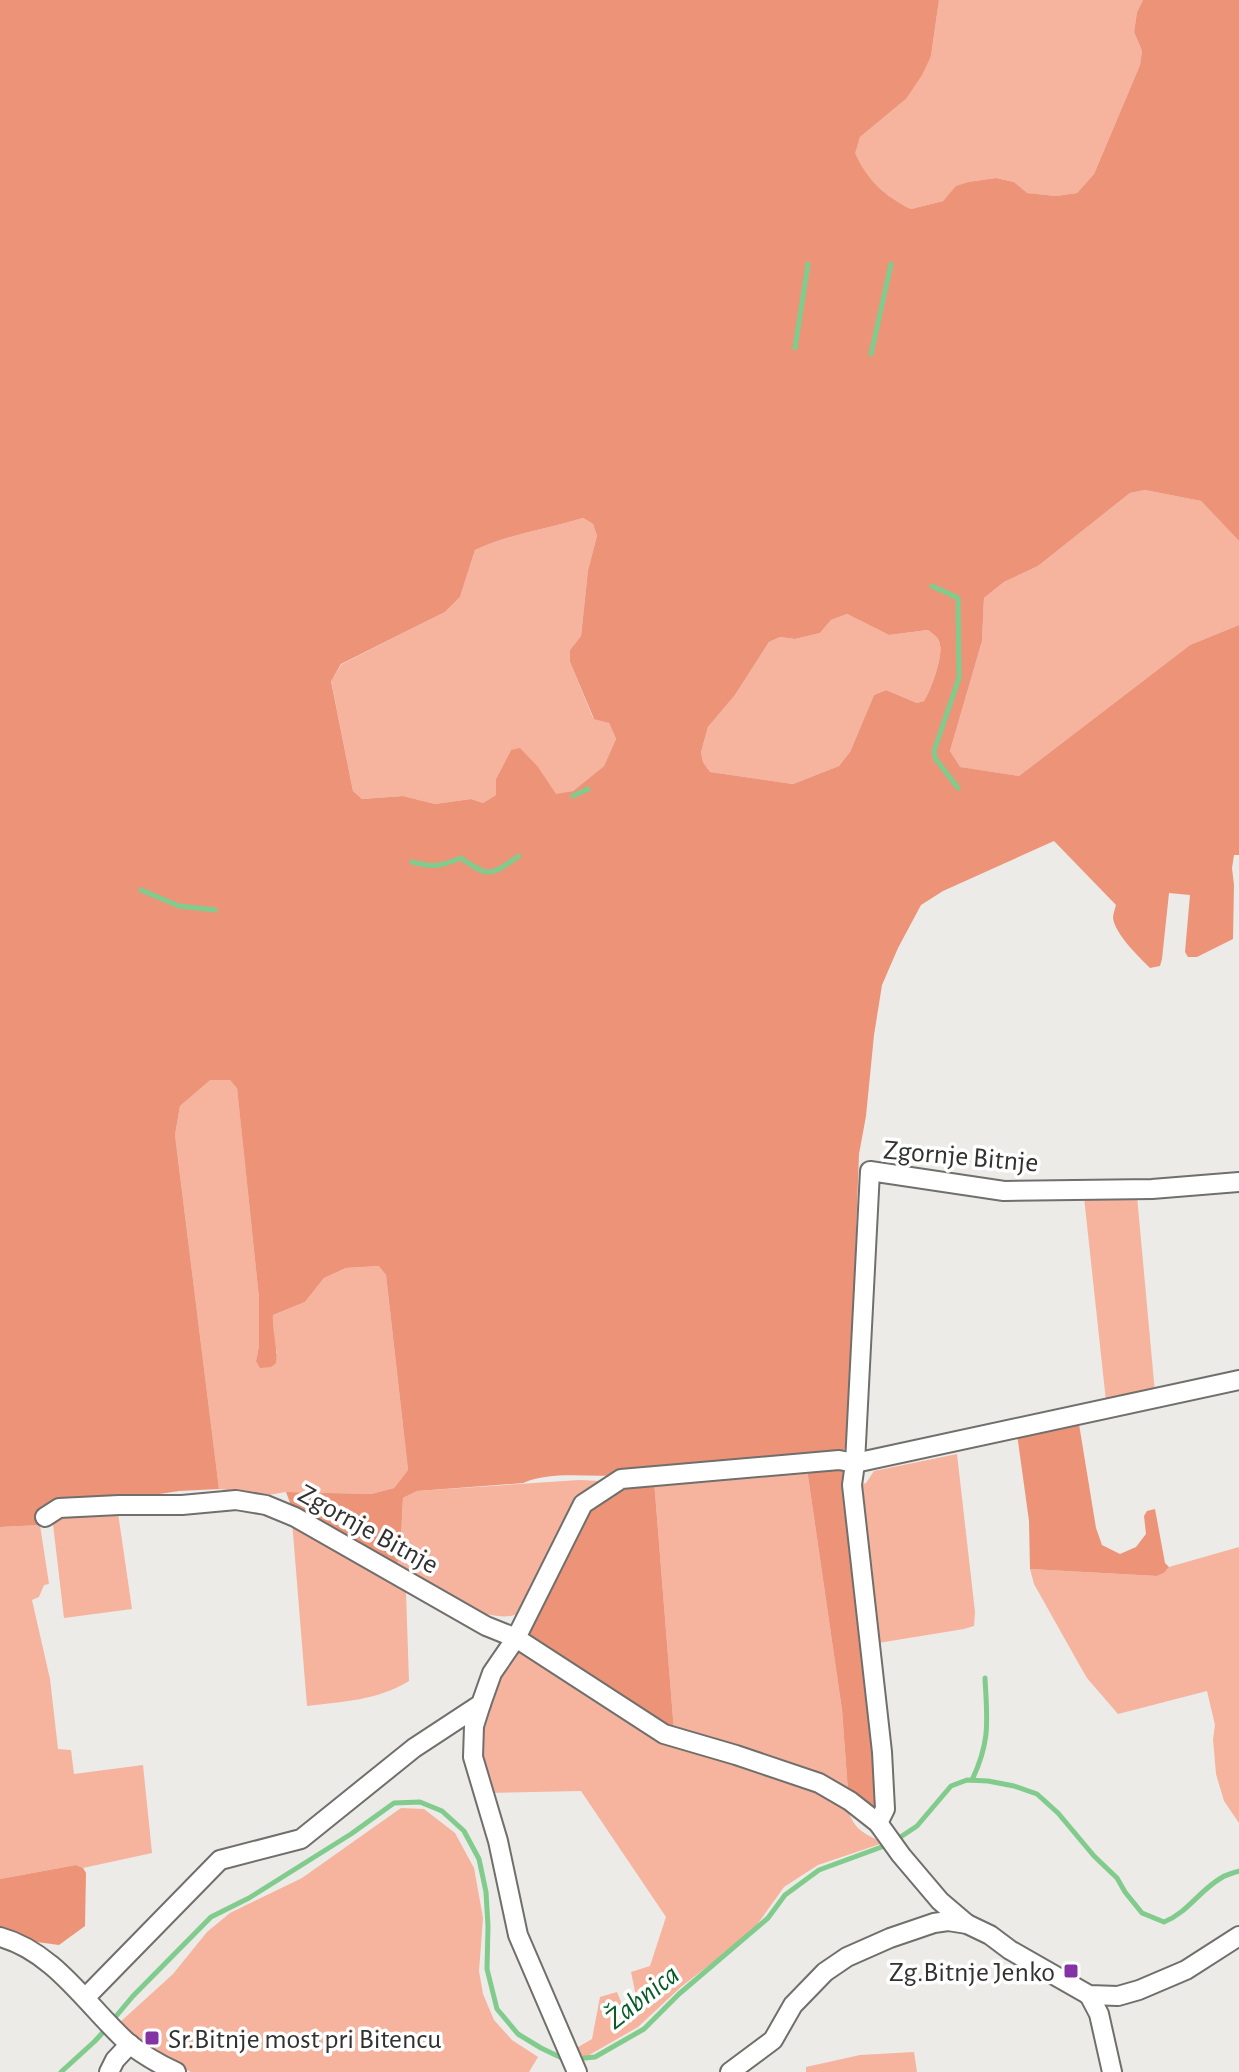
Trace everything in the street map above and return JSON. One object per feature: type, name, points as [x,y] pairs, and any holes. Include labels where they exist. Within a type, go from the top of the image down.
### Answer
[{"type":"street","name":"Zgornje Bitnje","points":[[882,1829],[885,1809],[883,1766],[852,1485],[870,1171],[1004,1191],[1152,1189],[1239,1182]]},
{"type":"street","points":[[577,2071],[518,1935],[498,1841],[473,1757],[474,1726],[492,1673],[516,1638],[583,1504],[621,1479],[830,1461],[855,1463],[1239,1380]]},
{"type":"street","name":"Zgornje Bitnje","points":[[45,1517],[59,1508],[182,1505],[236,1500],[266,1505],[295,1517],[486,1626],[516,1638],[664,1734],[819,1783],[850,1801],[882,1829],[940,1901],[967,1924],[1089,1995]]},
{"type":"street","points":[[85,1998],[220,1860],[301,1839],[414,1748],[481,1704]]},
{"type":"street","points":[[730,2072],[773,2040],[793,2005],[809,1987],[847,1957],[924,1926],[948,1921],[967,1924]]},
{"type":"street","points":[[1112,2072],[1099,2014],[1089,1995],[1118,1996],[1139,1990],[1186,1970],[1239,1936]]},
{"type":"street","points":[[0,1937],[40,1957],[126,2041],[163,2069]]},
{"type":"street","points":[[109,2072],[126,2041]]},
{"type":"shaded area","points":[[0,0],[939,0],[931,56],[922,75],[906,99],[860,137],[855,153],[878,186],[911,209],[943,201],[956,186],[996,178],[1014,182],[1027,193],[1056,196],[1077,193],[1094,174],[1140,65],[1142,51],[1134,32],[1137,12],[1143,0],[1239,0],[1239,541],[1201,501],[1145,490],[1130,493],[1038,566],[1004,582],[984,598],[982,641],[950,751],[960,767],[1019,776],[1190,645],[1239,625],[1239,855],[1234,855],[1232,868],[1233,939],[1197,957],[1188,957],[1185,952],[1190,895],[1169,893],[1162,959],[1160,966],[1150,968],[1118,931],[1113,918],[1116,905],[1054,841],[943,891],[921,905],[882,985],[874,1035],[859,1154],[848,1447],[840,1452],[675,1470],[546,1477],[523,1483],[417,1491],[403,1498],[400,1556],[395,1569],[292,1508],[286,1492],[371,1494],[394,1488],[408,1470],[386,1275],[379,1266],[346,1268],[324,1278],[305,1302],[273,1315],[276,1363],[260,1368],[256,1361],[259,1298],[237,1088],[230,1080],[210,1080],[180,1106],[175,1135],[219,1489],[179,1491],[40,1512],[40,1525],[0,1527]],"holes":[[[583,518],[593,524],[597,536],[588,570],[581,636],[570,650],[570,662],[594,719],[609,723],[616,739],[604,766],[573,791],[556,794],[538,767],[520,748],[511,750],[496,779],[496,795],[483,803],[471,799],[435,804],[403,796],[362,799],[353,791],[331,681],[341,664],[445,612],[460,597],[475,550]],[[847,614],[889,635],[928,630],[936,636],[940,657],[924,701],[917,703],[886,690],[874,695],[850,752],[839,766],[793,784],[710,772],[701,752],[708,727],[735,695],[769,642],[780,637],[795,639],[820,633],[831,620]]]},
{"type":"shaded area","points":[[939,0],[1143,0],[1137,12],[1134,32],[1142,51],[1140,65],[1094,174],[1077,193],[1056,196],[1026,193],[1014,182],[996,178],[957,186],[943,201],[911,209],[885,193],[864,171],[854,153],[860,137],[906,99],[931,56]]},
{"type":"shaded area","points":[[1145,490],[1201,501],[1239,541],[1239,625],[1190,645],[1019,776],[959,767],[950,751],[982,641],[984,598],[1004,582],[1038,566],[1130,493]]},
{"type":"shaded area","points":[[583,518],[593,524],[597,536],[588,570],[581,636],[570,650],[570,662],[593,718],[609,723],[616,739],[604,766],[573,791],[555,795],[547,783],[511,750],[496,779],[496,795],[483,803],[471,799],[435,804],[403,796],[362,799],[353,791],[331,680],[342,664],[445,612],[460,597],[475,550]]},
{"type":"shaded area","points":[[847,614],[889,635],[928,630],[936,636],[940,657],[924,701],[917,703],[886,690],[874,695],[850,752],[839,766],[793,784],[710,772],[701,752],[708,727],[735,695],[769,642],[780,637],[795,639],[820,633],[831,620]]},
{"type":"shaded area","points":[[209,1080],[230,1080],[237,1087],[259,1298],[256,1361],[277,1353],[272,1331],[273,1315],[305,1302],[324,1278],[346,1268],[380,1266],[386,1275],[408,1470],[394,1488],[371,1494],[286,1492],[268,1495],[219,1489],[175,1135],[180,1106]]},
{"type":"shaded area","points":[[1137,1196],[1155,1393],[1106,1401],[1084,1197]]},
{"type":"shaded area","points":[[1078,1418],[1096,1528],[1102,1545],[1120,1554],[1136,1547],[1146,1534],[1144,1516],[1147,1511],[1155,1509],[1165,1563],[1169,1567],[1164,1573],[1157,1576],[1030,1569],[1029,1521],[1017,1434]]},
{"type":"shaded area","points":[[957,1454],[974,1626],[872,1644],[858,1486],[866,1483],[874,1471]]},
{"type":"shaded area","points":[[846,1466],[870,1694],[876,1806],[870,1809],[848,1791],[842,1710],[807,1469]]},
{"type":"shaded area","points":[[807,1469],[842,1710],[848,1791],[696,1733],[690,1737],[674,1731],[654,1480]]},
{"type":"shaded area","points":[[654,1480],[674,1731],[521,1636],[586,1508],[624,1482]]},
{"type":"shaded area","points":[[602,1481],[518,1614],[479,1613],[395,1569],[400,1556],[403,1498],[417,1491]]},
{"type":"shaded area","points":[[118,1513],[132,1609],[64,1618],[53,1524],[59,1514]]},
{"type":"shaded area","points":[[292,1521],[406,1592],[409,1681],[373,1696],[307,1706]]},
{"type":"shaded area","points":[[40,1525],[49,1584],[44,1585],[39,1597],[32,1600],[50,1679],[58,1749],[71,1750],[74,1774],[143,1765],[152,1853],[83,1868],[76,1865],[0,1879],[0,1527]]},
{"type":"shaded area","points":[[1239,1547],[1239,1823],[1224,1801],[1216,1774],[1215,1725],[1207,1691],[1118,1714],[1087,1678],[1034,1584],[1030,1569],[1157,1576],[1169,1567]]},
{"type":"shaded area","points":[[518,1649],[662,1739],[792,1781],[847,1807],[860,1830],[883,1843],[818,1865],[784,1887],[751,1933],[682,1986],[638,2027],[577,2062],[573,2050],[592,2039],[600,1997],[617,1992],[627,2017],[639,2010],[631,1972],[650,1966],[666,1917],[581,1791],[487,1793],[478,1734],[496,1674]]},
{"type":"shaded area","points":[[401,1808],[424,1809],[455,1833],[474,1868],[483,1918],[479,1971],[483,1994],[494,2020],[512,2040],[538,2057],[529,2072],[191,2072],[154,2054],[118,2024],[173,1974],[207,1932],[230,1913],[302,1878]]},
{"type":"shaded area","points":[[76,1865],[86,1873],[85,1926],[59,1945],[37,1942],[0,1927],[0,1879]]},
{"type":"shaded area","points":[[914,2052],[917,2072],[806,2072],[806,2067],[860,2055]]},
{"type":"waterway","points":[[795,348],[808,264]]},
{"type":"waterway","points":[[871,354],[891,264]]},
{"type":"waterway","points":[[932,586],[958,598],[959,678],[934,751],[935,758],[958,788]]},
{"type":"waterway","points":[[573,796],[588,789]]},
{"type":"waterway","points":[[412,862],[437,865],[461,858],[490,872],[519,856]]},
{"type":"waterway","points":[[141,890],[179,906],[215,910]]},
{"type":"waterway","points":[[972,1780],[985,1741],[985,1678]]},
{"type":"waterway","name":"Žabnica","points":[[896,1840],[917,1826],[951,1786],[967,1780],[988,1781],[1037,1794],[1117,1878],[1142,1913],[1164,1922],[1180,1913],[1213,1883],[1239,1871]]},
{"type":"waterway","name":"Žabnica","points":[[112,2021],[211,1917],[249,1898],[394,1803],[420,1802],[442,1811],[464,1831],[479,1859],[486,1892],[487,1969],[497,2009],[518,2034],[566,2060]]},
{"type":"waterway","name":"Žabnica","points":[[575,2059],[595,2057],[644,2029],[679,1994],[768,1918],[785,1895],[819,1870],[887,1845]]},
{"type":"waterway","name":"Žabnica","points":[[61,2072],[106,2029]]},
{"type":"place","name":"Zg.Bitnje Jenko","points":[[1071,1971]]},
{"type":"place","name":"Sr.Bitnje most pri Bitencu","points":[[152,2038]]}]
